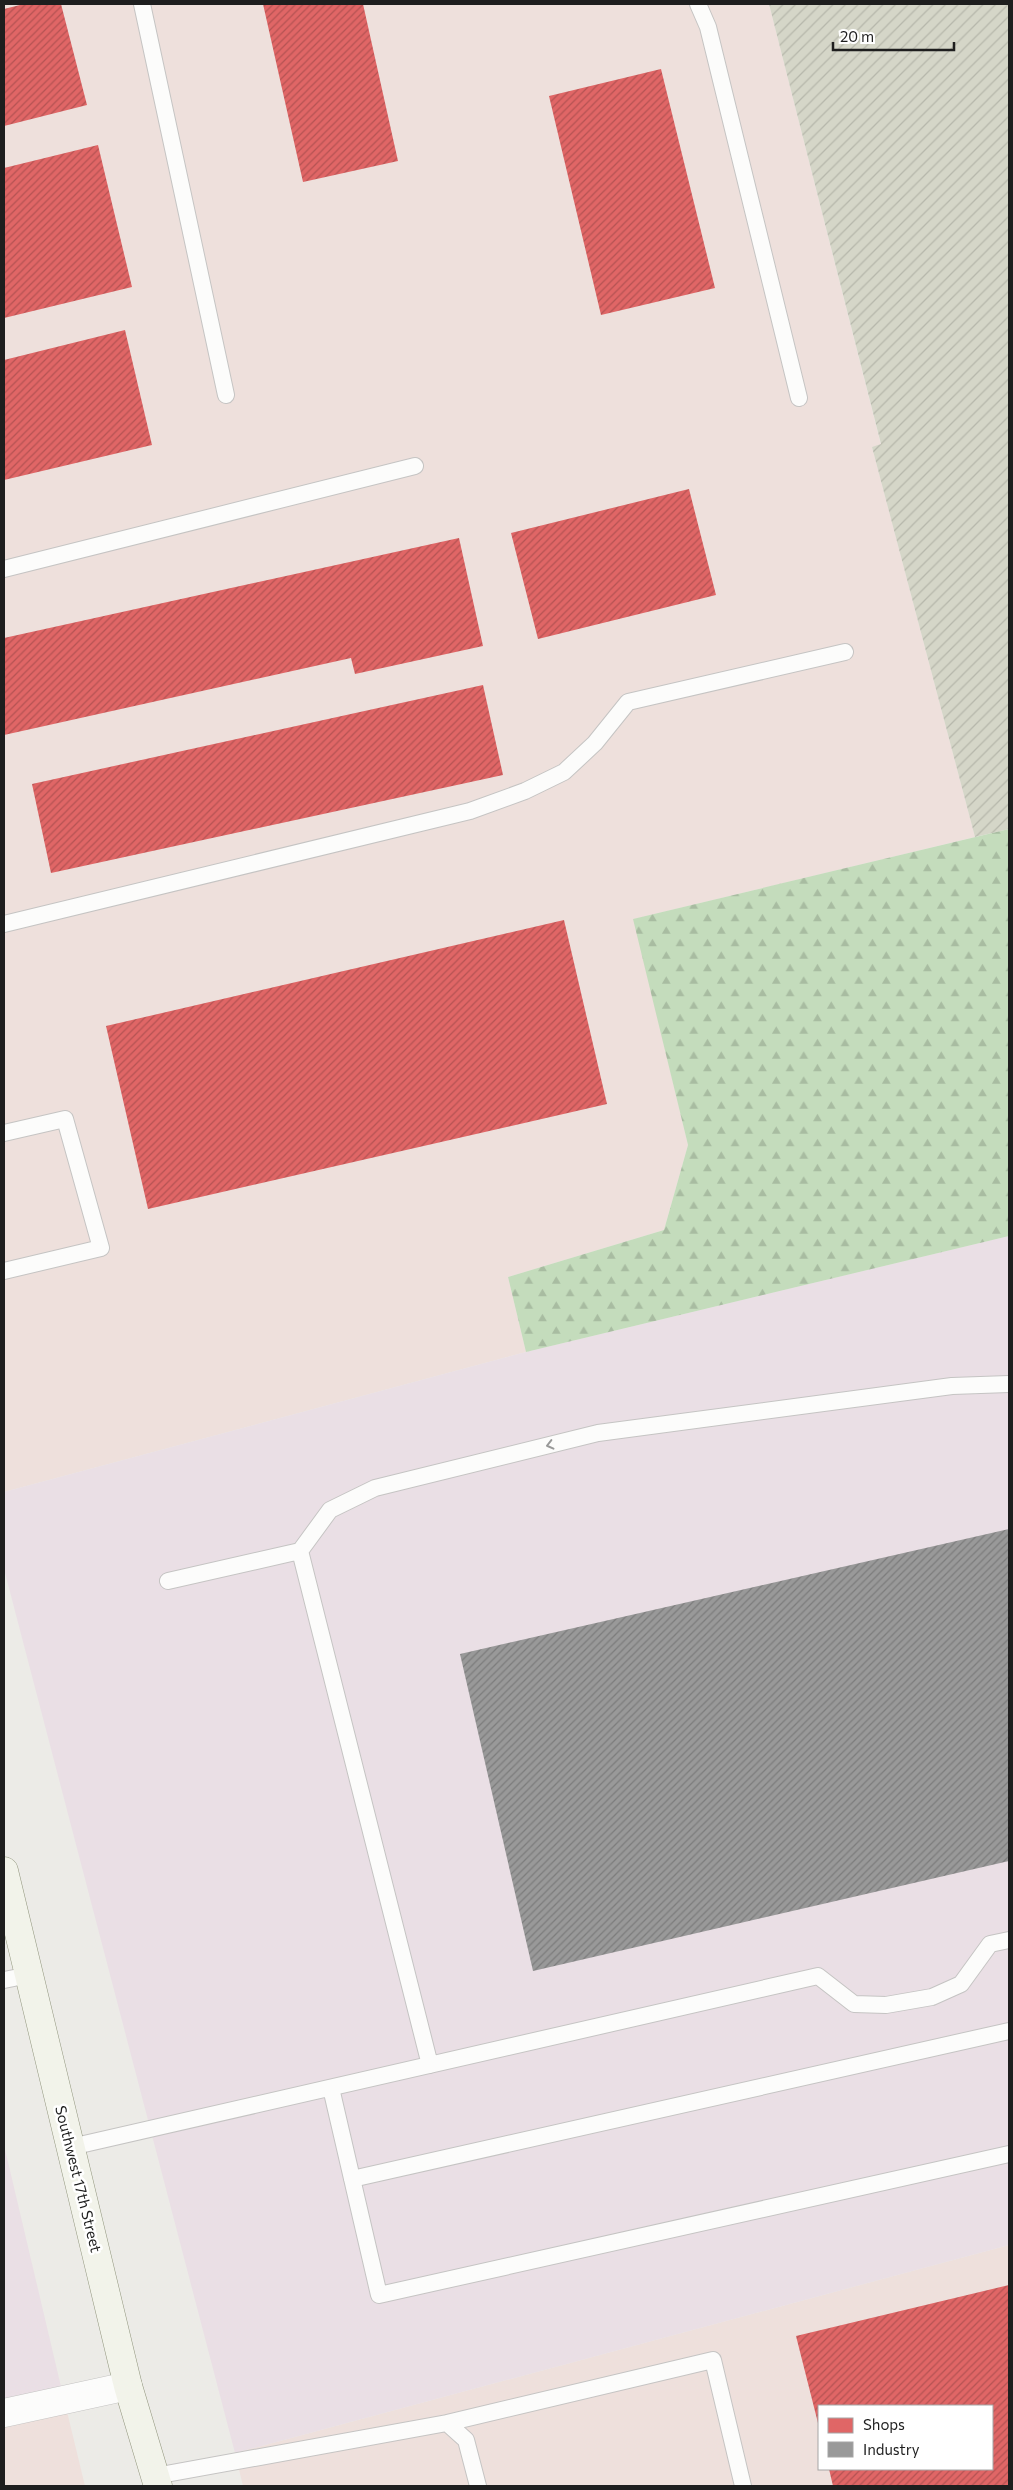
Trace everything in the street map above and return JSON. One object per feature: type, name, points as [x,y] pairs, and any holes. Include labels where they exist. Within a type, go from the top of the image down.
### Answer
[{"type":"main road","name":"Southwest 17th Street","points":[[4,1871],[16,1977],[70,2147],[128,2386],[156,2481]]},
{"type":"street","points":[[4,2413],[128,2386]]},
{"type":"lane","points":[[142,4],[226,395]]},
{"type":"lane","points":[[698,4],[708,27],[799,398]]},
{"type":"lane","points":[[4,569],[414,466]]},
{"type":"lane","points":[[4,924],[470,811],[525,791],[564,772],[596,743],[628,702],[845,652]]},
{"type":"lane","points":[[4,1133],[65,1119],[101,1248],[4,1271]]},
{"type":"lane","points":[[168,1581],[300,1551],[330,1510],[375,1488],[598,1433],[952,1386],[1009,1384]]},
{"type":"lane","points":[[300,1551],[430,2065]]},
{"type":"lane","points":[[70,2147],[818,1976],[854,2004],[886,2005],[932,1997],[961,1984],[990,1944],[1009,1940]]},
{"type":"lane","points":[[352,2179],[1009,2031]]},
{"type":"lane","points":[[331,2088],[379,2295],[1009,2154]]},
{"type":"lane","points":[[156,2481],[446,2423],[713,2360],[743,2486]]},
{"type":"lane","points":[[446,2423],[466,2440],[478,2486]]},
{"type":"shaded area","points":[[4,4],[769,4],[881,445],[872,447],[975,837],[634,919],[688,1145],[664,1230],[508,1277],[526,1352],[4,1492]]},
{"type":"shaded area","points":[[769,4],[1009,4],[1009,829],[975,837],[872,447],[881,444]]},
{"type":"shaded area","points":[[1009,1236],[1009,2245],[235,2453],[4,1569],[4,1492],[526,1352]]},
{"type":"shaded area","points":[[4,2145],[63,2395],[4,2410]]},
{"type":"shaded area","points":[[1009,2245],[1009,2486],[243,2486],[235,2453]]},
{"type":"shaded area","points":[[63,2395],[85,2486],[4,2486],[4,2410]]},
{"type":"green space","points":[[1009,829],[1009,1236],[526,1352],[508,1277],[664,1230],[688,1145],[633,919]]},
{"type":"building: Shops","points":[[24,4],[61,4],[87,105],[4,126],[4,9]]},
{"type":"building: Shops","points":[[263,4],[363,4],[398,161],[303,182]]},
{"type":"building: Shops","points":[[661,69],[715,288],[601,315],[549,96]]},
{"type":"building: Shops","points":[[98,145],[132,287],[4,318],[4,168]]},
{"type":"building: Shops","points":[[125,330],[152,445],[4,480],[4,360]]},
{"type":"building: Shops","points":[[689,489],[716,595],[538,639],[511,533]]},
{"type":"building: Shops","points":[[459,538],[483,646],[355,674],[351,658],[4,735],[4,638]]},
{"type":"building: Shops","points":[[483,685],[503,775],[51,873],[32,784]]},
{"type":"building: Shops","points":[[564,920],[607,1104],[148,1209],[106,1026]]},
{"type":"building: Shops","points":[[1009,2285],[1009,2486],[833,2486],[829,2470],[993,2470],[993,2405],[818,2405],[818,2423],[796,2336]]},
{"type":"building: Industry","points":[[1009,1529],[1009,1861],[533,1971],[460,1654]]}]
